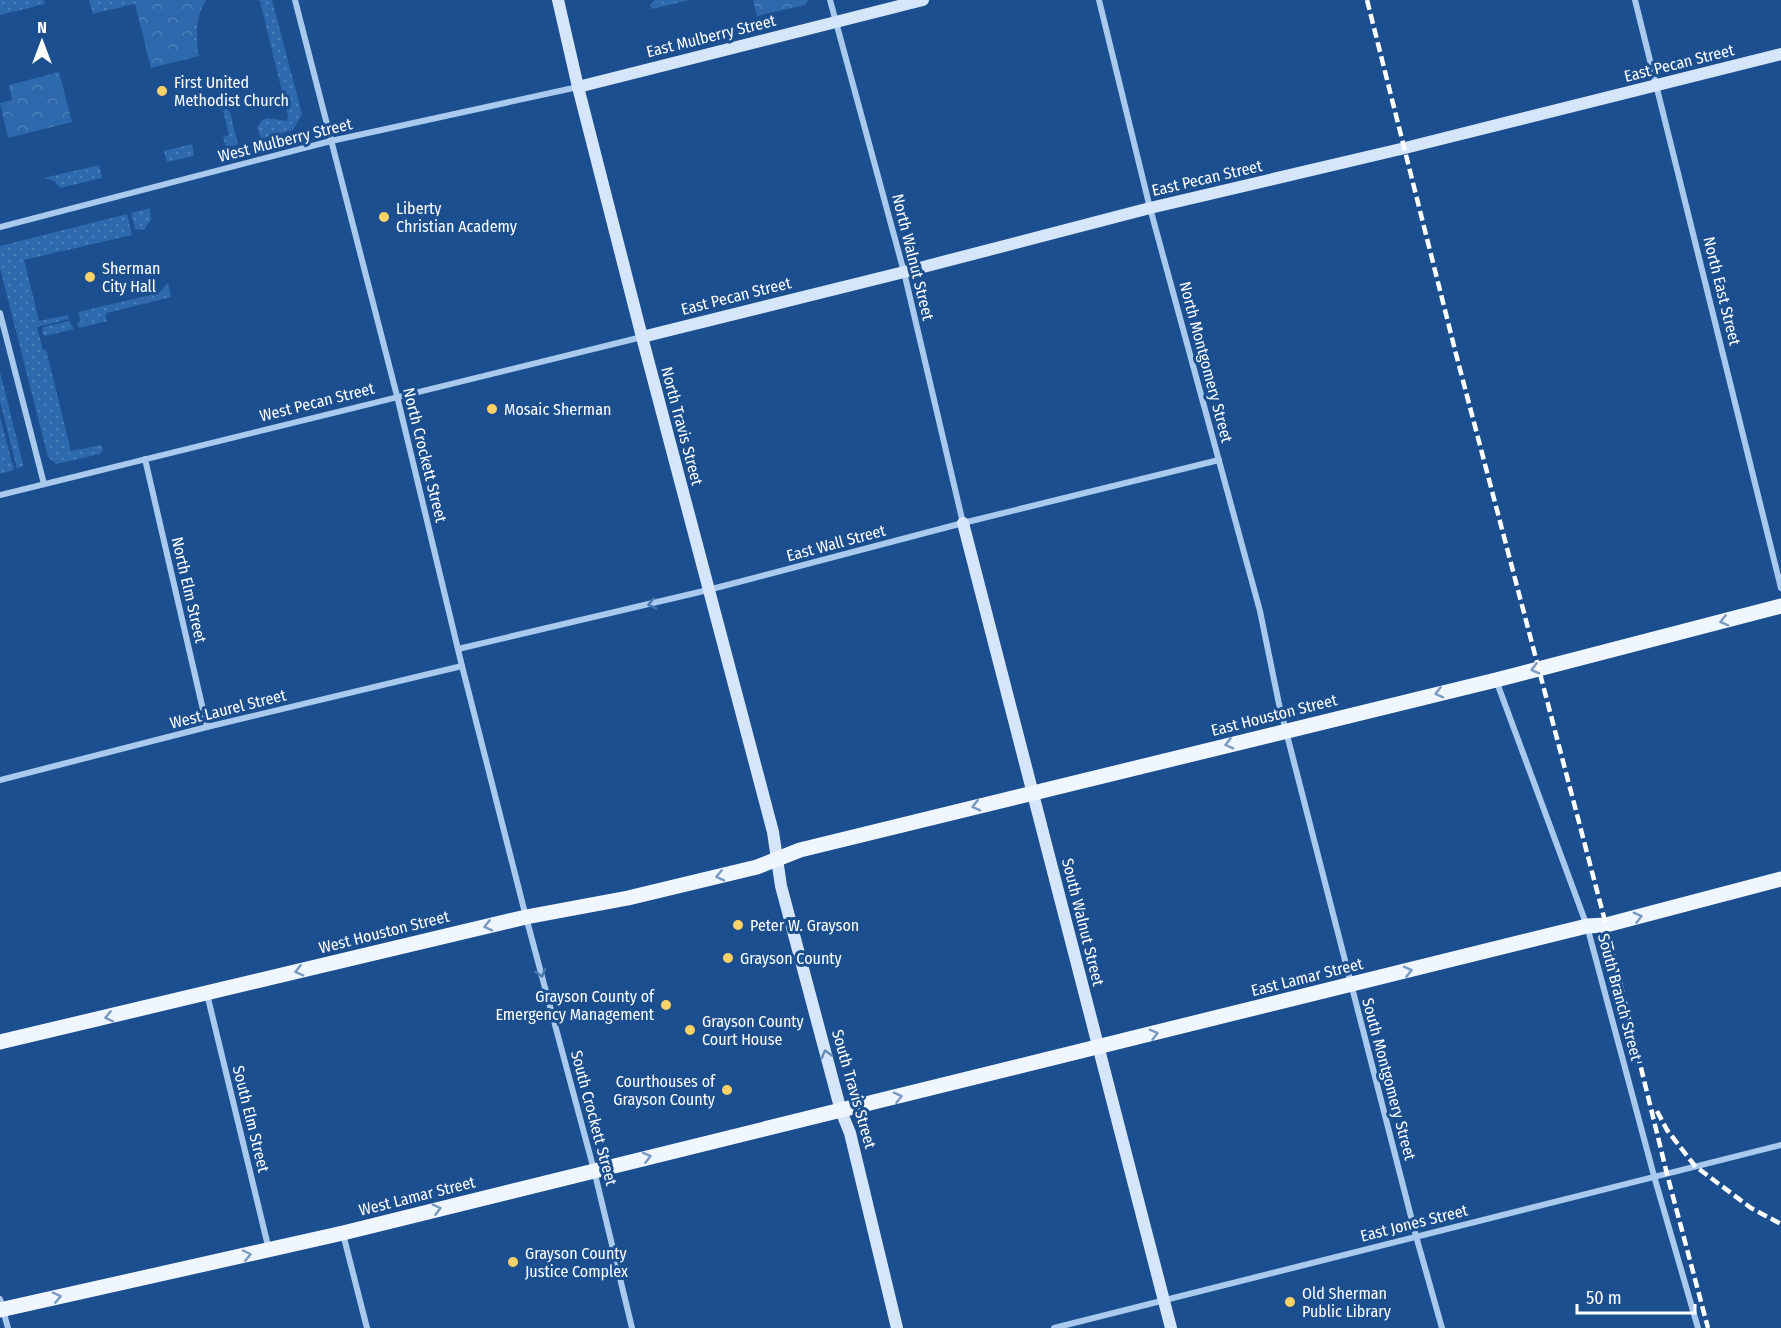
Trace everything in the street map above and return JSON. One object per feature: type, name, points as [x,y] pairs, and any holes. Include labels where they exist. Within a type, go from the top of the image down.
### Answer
[{"type":"main road","name":"East Houston Street","points":[[776,859],[800,850],[1496,680],[1781,606]]},
{"type":"main road","name":"West Houston Street","points":[[0,1042],[526,916],[628,898],[757,867],[776,859]]},
{"type":"main road","name":"East Lamar Street","points":[[841,1111],[1587,926],[1606,925],[1781,879]]},
{"type":"main road","name":"West Lamar Street","points":[[1,1306],[343,1233],[841,1111]]},
{"type":"street","name":"North Crockett Street","points":[[295,0],[397,396],[462,666],[526,916]]},
{"type":"street","name":"North Travis Street","points":[[558,0],[642,336],[772,832],[776,859]]},
{"type":"street","name":"North Walnut Street","points":[[830,0],[904,272],[963,523]]},
{"type":"street","name":"East Mulberry Street","points":[[578,87],[923,0]]},
{"type":"street","name":"North Montgomery Street","points":[[1099,0],[1150,208],[1260,610],[1286,731]]},
{"type":"street","name":"North East Street","points":[[1635,0],[1781,588]]},
{"type":"street","name":"East Pecan Street","points":[[642,336],[904,272],[1150,208],[1781,54]]},
{"type":"street","name":"West Mulberry Street","points":[[0,227],[331,141],[578,87]]},
{"type":"street","points":[[0,313],[44,484]]},
{"type":"street","name":"West Pecan Street","points":[[0,495],[642,336]]},
{"type":"street","name":"North Elm Street","points":[[146,459],[207,727]]},
{"type":"street","name":"East Wall Street","points":[[458,649],[708,590],[963,523],[1219,460]]},
{"type":"street","name":"South Walnut Street","points":[[963,523],[1171,1328]]},
{"type":"street","name":"West Laurel Street","points":[[0,780],[207,727],[462,666]]},
{"type":"street","name":"South Branch Street","points":[[1496,680],[1587,926],[1654,1176],[1698,1328]]},
{"type":"street","name":"South Montgomery Street","points":[[1286,731],[1416,1236],[1442,1328]]},
{"type":"street","name":"South Travis Street","points":[[776,859],[781,886],[841,1111],[850,1132],[897,1328]]},
{"type":"street","name":"South Crockett Street","points":[[526,916],[594,1170],[632,1328]]},
{"type":"street","name":"South Elm Street","points":[[207,994],[269,1250]]},
{"type":"street","name":"East Jones Street","points":[[1054,1328],[1781,1145]]},
{"type":"street","points":[[343,1233],[367,1328]]},
{"type":"street","points":[[1,1306],[8,1328]]},
{"type":"green space","points":[[0,0],[44,0],[45,4],[0,15]]},
{"type":"green space","points":[[89,0],[150,0],[93,14]]},
{"type":"green space","points":[[150,0],[201,0],[193,30],[195,57],[151,68],[135,4]]},
{"type":"green space","points":[[201,0],[206,0],[198,20],[199,56],[195,57],[193,30]]},
{"type":"green space","points":[[256,0],[272,0],[302,114],[293,130],[261,139],[257,128],[262,120],[268,118],[287,121],[288,116],[260,1]]},
{"type":"green space","points":[[655,0],[689,0],[652,9],[650,5]]},
{"type":"green space","points":[[753,0],[808,0],[805,5],[757,16]]},
{"type":"green space","points":[[59,72],[72,122],[8,138],[0,103],[12,100],[9,85]]},
{"type":"green space","points":[[227,109],[230,112],[238,145],[226,147],[223,137],[229,135],[223,110]]},
{"type":"green space","points":[[192,144],[194,156],[167,162],[164,151]]},
{"type":"green space","points":[[99,165],[102,178],[60,188],[54,181],[44,178]]},
{"type":"green space","points":[[150,208],[151,220],[144,230],[135,229],[131,213]]},
{"type":"green space","points":[[127,214],[132,235],[24,260],[39,321],[68,315],[69,319],[37,327],[43,350],[46,349],[71,451],[101,445],[103,449],[100,454],[56,464],[48,457],[0,268],[0,246]]},
{"type":"green space","points":[[168,283],[171,297],[107,313],[105,317],[107,321],[79,328],[77,323],[81,321],[78,312],[159,293]]},
{"type":"green space","points":[[69,321],[74,329],[45,336],[42,334],[43,327]]},
{"type":"green space","points":[[0,372],[23,464],[17,469],[0,401]]},
{"type":"green space","points":[[0,417],[14,470],[0,474]]},
{"type":"railway","points":[[1367,0],[1456,354],[1606,925],[1667,1174],[1708,1328]]},
{"type":"railway","points":[[1657,1111],[1667,1130],[1695,1166],[1751,1208],[1781,1224]]},
{"type":"place","name":"First United Methodist Church","points":[[162,91]]},
{"type":"place","name":"Liberty Christian Academy","points":[[384,217]]},
{"type":"place","name":"Sherman City Hall","points":[[90,277]]},
{"type":"place","name":"Mosaic Sherman","points":[[492,409]]},
{"type":"place","name":"Peter W. Grayson","points":[[738,925]]},
{"type":"place","name":"Grayson County","points":[[728,958]]},
{"type":"place","name":"Grayson County of Emergency Management","points":[[666,1005]]},
{"type":"place","name":"Grayson County Court House","points":[[690,1030]]},
{"type":"place","name":"Courthouses of Grayson County","points":[[727,1090]]},
{"type":"place","name":"Grayson County Justice Complex","points":[[513,1262]]},
{"type":"place","name":"Old Sherman Public Library","points":[[1290,1302]]}]
